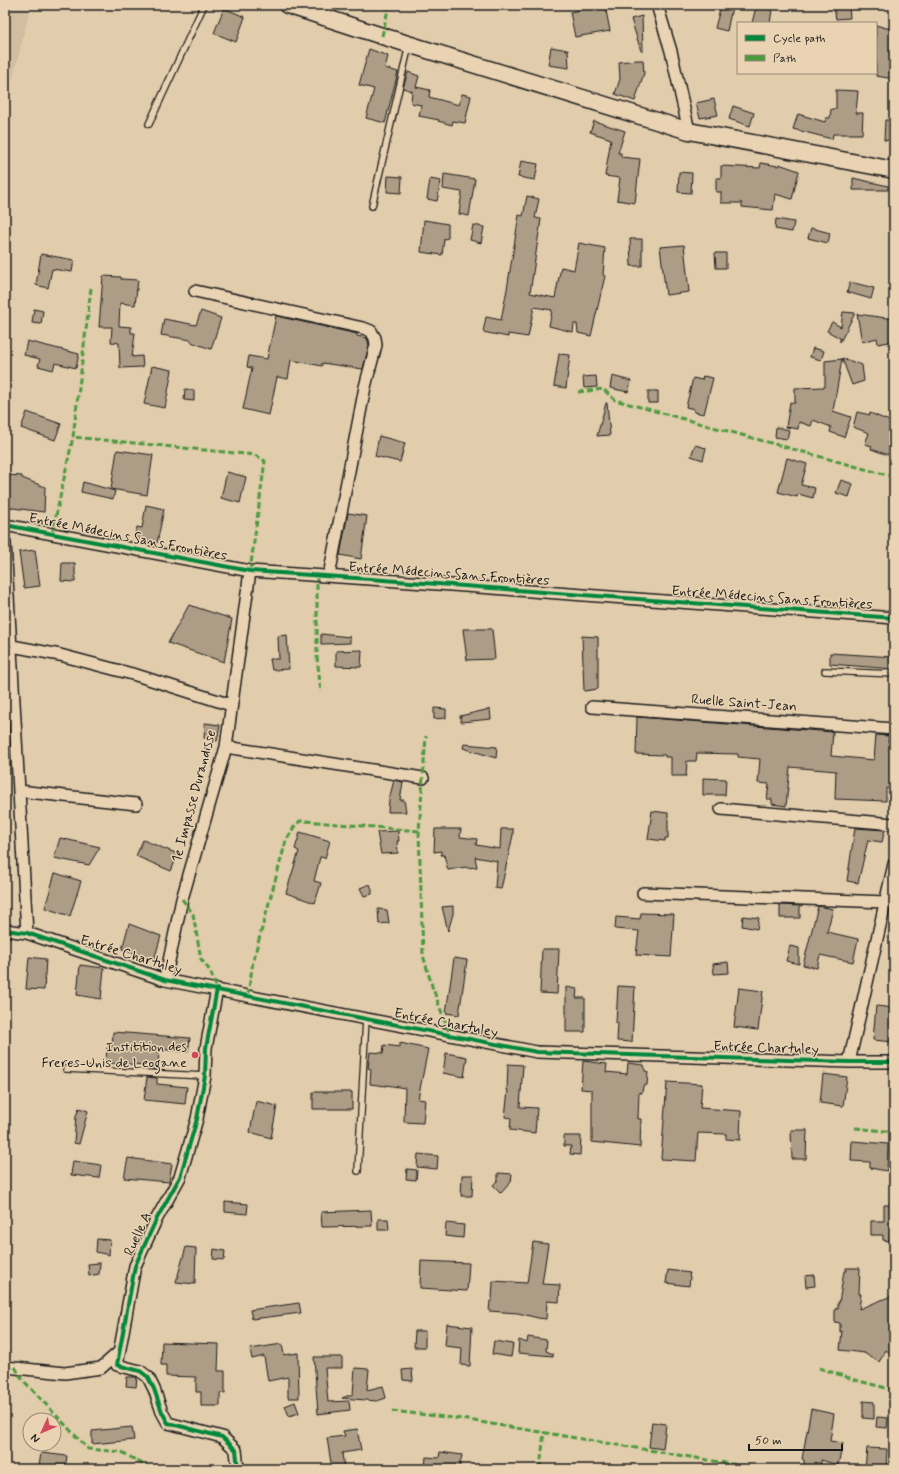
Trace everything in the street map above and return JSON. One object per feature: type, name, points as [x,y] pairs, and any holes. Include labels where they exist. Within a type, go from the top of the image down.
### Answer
[{"type":"main road","points":[[287,5],[409,45],[690,131],[894,170]]},
{"type":"street","points":[[657,5],[671,51],[690,131]]},
{"type":"street","points":[[195,291],[357,326],[371,330],[375,338],[376,345],[365,387],[329,576]]},
{"type":"street","name":"Entrée Médecins Sans Frontières","points":[[5,525],[250,571],[894,618]]},
{"type":"street","points":[[5,543],[27,933]]},
{"type":"street","name":"1e Impasse Durandisse","points":[[165,980],[182,899],[226,747],[250,571]]},
{"type":"street","points":[[12,646],[60,655],[136,675],[232,705]]},
{"type":"street","name":"Ruelle Saint-Jean","points":[[592,707],[894,729]]},
{"type":"street","points":[[226,747],[423,778]]},
{"type":"street","points":[[19,791],[136,804]]},
{"type":"street","points":[[721,810],[894,824]]},
{"type":"street","points":[[849,1062],[894,864]]},
{"type":"street","points":[[643,893],[886,902]]},
{"type":"street","name":"Entrée Chartuley","points":[[5,930],[27,933],[165,980],[537,1052],[849,1062],[894,1062]]},
{"type":"street","name":"Ruelle A","points":[[217,989],[206,1048],[205,1076],[197,1119],[180,1177],[156,1220],[135,1266],[117,1365],[140,1370],[148,1377],[168,1423],[222,1437],[236,1450],[238,1469]]},
{"type":"street","points":[[5,1367],[65,1373],[101,1368],[120,1351]]},
{"type":"lane","points":[[149,124],[204,5]]},
{"type":"lane","points":[[372,206],[409,45]]},
{"type":"lane","points":[[826,671],[894,674]]},
{"type":"lane","points":[[358,1171],[366,1018]]},
{"type":"lane","points":[[66,1069],[205,1076]]},
{"type":"shaded area","points":[[5,5],[31,5],[5,110]]},
{"type":"building","points":[[605,5],[610,31],[575,37],[570,12]]},
{"type":"building","points":[[721,5],[732,7],[727,31],[715,28]]},
{"type":"building","points":[[849,6],[850,18],[836,19],[834,8]]},
{"type":"building","points":[[756,7],[772,10],[770,22],[752,22]]},
{"type":"building","points":[[224,8],[245,17],[236,42],[214,33]]},
{"type":"building","points":[[642,16],[643,51],[641,51],[631,19]]},
{"type":"building","points":[[877,25],[886,28],[894,28],[894,79],[876,76]]},
{"type":"building","points":[[551,47],[568,50],[569,68],[548,65]]},
{"type":"building","points":[[369,49],[388,56],[385,68],[398,72],[385,123],[366,118],[374,89],[359,85]]},
{"type":"building","points":[[643,60],[644,73],[635,101],[615,94],[620,79],[619,62]]},
{"type":"building","points":[[408,72],[419,76],[416,87],[430,90],[429,97],[459,105],[462,94],[471,96],[465,123],[453,121],[452,125],[438,121],[439,120],[419,116],[421,105],[411,103],[412,91],[403,88]]},
{"type":"building","points":[[836,90],[858,91],[856,113],[863,113],[862,134],[833,134],[832,139],[793,129],[798,114],[825,122],[826,118],[830,118],[831,109],[836,109]]},
{"type":"building","points":[[714,99],[718,115],[700,118],[696,103]]},
{"type":"building","points":[[733,106],[754,113],[750,126],[729,119]]},
{"type":"building","points":[[885,120],[894,120],[894,141],[884,140]]},
{"type":"building","points":[[594,121],[625,131],[618,153],[621,153],[621,157],[640,159],[635,203],[617,200],[620,178],[605,176],[611,139],[590,132]]},
{"type":"building","points":[[521,161],[538,164],[535,180],[518,177]]},
{"type":"building","points":[[761,163],[778,166],[779,164],[799,171],[792,199],[775,194],[773,210],[742,207],[742,203],[721,203],[721,192],[716,192],[716,178],[721,178],[721,166],[760,168]]},
{"type":"building","points":[[679,172],[692,173],[691,193],[678,192]]},
{"type":"building","points":[[444,174],[475,179],[469,216],[459,214],[462,192],[443,189]]},
{"type":"building","points":[[388,176],[402,177],[401,193],[387,192]]},
{"type":"building","points":[[853,178],[888,186],[888,190],[853,190]]},
{"type":"building","points":[[430,179],[441,181],[437,201],[427,199]]},
{"type":"building","points":[[527,196],[539,199],[535,218],[541,219],[530,293],[555,298],[561,267],[574,270],[579,243],[605,248],[603,275],[605,276],[591,336],[578,333],[577,324],[574,324],[573,332],[549,326],[552,310],[534,307],[528,337],[508,334],[508,337],[483,332],[486,317],[501,320],[519,215],[523,216]]},
{"type":"building","points":[[776,219],[794,222],[792,232],[775,229]]},
{"type":"building","points":[[424,220],[448,224],[448,238],[444,239],[442,255],[421,252]]},
{"type":"building","points":[[473,225],[484,227],[481,243],[470,240]]},
{"type":"building","points":[[811,228],[830,233],[828,243],[808,238]]},
{"type":"building","points":[[630,239],[642,239],[642,266],[631,266]]},
{"type":"building","points":[[684,245],[689,292],[666,295],[660,247]]},
{"type":"building","points":[[715,253],[726,253],[726,268],[716,268]]},
{"type":"building","points":[[41,254],[74,260],[72,272],[52,269],[48,288],[36,285]]},
{"type":"building","points":[[103,276],[138,280],[135,305],[120,303],[119,326],[131,327],[131,333],[135,333],[132,357],[142,356],[143,367],[120,368],[119,343],[111,342],[112,327],[99,327]]},
{"type":"building","points":[[850,282],[874,288],[871,299],[847,292]]},
{"type":"building","points":[[34,309],[43,311],[41,324],[32,323]]},
{"type":"building","points":[[201,311],[221,318],[211,349],[191,342],[191,340],[161,335],[164,319],[196,325]]},
{"type":"building","points":[[843,312],[855,313],[840,342],[840,338],[827,331],[832,322],[841,327]]},
{"type":"building","points":[[857,314],[894,319],[894,341],[878,344],[877,338],[862,342]]},
{"type":"building","points":[[276,316],[357,334],[357,336],[367,338],[369,345],[363,369],[322,363],[322,366],[291,360],[288,379],[277,377],[269,415],[243,409],[252,368],[247,367],[249,356],[267,359]]},
{"type":"building","points":[[27,341],[79,354],[76,368],[55,363],[53,370],[38,366],[40,359],[24,355]]},
{"type":"building","points":[[813,348],[824,351],[821,360],[810,357]]},
{"type":"building","points":[[559,354],[570,355],[566,388],[554,386]]},
{"type":"building","points":[[842,358],[862,365],[864,381],[852,385]]},
{"type":"building","points":[[842,359],[833,411],[851,417],[844,437],[830,432],[831,427],[813,420],[811,426],[799,422],[798,429],[786,427],[790,402],[795,403],[795,388],[825,387],[825,361]]},
{"type":"building","points":[[152,366],[172,370],[165,408],[144,404]]},
{"type":"building","points":[[596,376],[597,387],[584,388],[583,377]]},
{"type":"building","points":[[612,376],[631,381],[628,392],[610,388]]},
{"type":"building","points":[[703,376],[713,378],[704,414],[694,412],[694,409],[686,407],[693,378],[702,380]]},
{"type":"building","points":[[185,389],[194,390],[194,401],[184,400]]},
{"type":"building","points":[[648,391],[658,391],[658,403],[648,403]]},
{"type":"building","points":[[606,403],[610,435],[597,436]]},
{"type":"building","points":[[27,412],[61,424],[55,440],[21,428]]},
{"type":"building","points":[[857,412],[870,415],[870,413],[894,423],[894,440],[888,455],[871,449],[872,446],[865,444],[869,433],[853,427]]},
{"type":"building","points":[[776,427],[789,430],[787,439],[775,437]]},
{"type":"building","points":[[379,436],[405,443],[400,462],[375,456]]},
{"type":"building","points":[[695,445],[706,448],[703,460],[691,456]]},
{"type":"building","points":[[117,450],[153,455],[147,495],[111,489]]},
{"type":"building","points":[[787,458],[807,464],[801,485],[815,488],[813,498],[798,494],[797,497],[778,492]]},
{"type":"building","points":[[227,472],[246,477],[240,503],[221,498]]},
{"type":"building","points":[[6,475],[22,476],[22,478],[45,487],[44,512],[5,507]]},
{"type":"building","points":[[841,480],[853,484],[849,497],[836,493]]},
{"type":"building","points":[[83,482],[115,491],[113,499],[81,492]]},
{"type":"building","points":[[146,505],[164,509],[157,543],[134,538],[137,527],[142,528]]},
{"type":"building","points":[[348,513],[367,516],[361,559],[340,555]]},
{"type":"building","points":[[35,550],[40,586],[24,588],[19,552]]},
{"type":"building","points":[[62,563],[75,563],[75,582],[61,581]]},
{"type":"building","points":[[189,605],[232,619],[224,662],[168,643]]},
{"type":"building","points":[[463,629],[492,629],[495,659],[467,660]]},
{"type":"building","points":[[321,634],[350,637],[350,643],[321,644]]},
{"type":"building","points":[[287,635],[289,669],[272,670],[270,659],[279,659],[278,636]]},
{"type":"building","points":[[582,636],[598,637],[598,689],[584,691]]},
{"type":"building","points":[[362,650],[361,667],[336,666],[336,651]]},
{"type":"building","points":[[830,653],[894,657],[894,669],[830,664]]},
{"type":"building","points":[[434,708],[446,709],[446,718],[434,719]]},
{"type":"building","points":[[490,709],[491,719],[461,722],[460,716]]},
{"type":"building","points":[[637,717],[833,732],[831,756],[874,760],[876,735],[889,736],[888,742],[894,743],[894,789],[886,788],[886,801],[835,799],[836,771],[790,767],[786,806],[772,804],[772,799],[767,799],[769,784],[758,783],[760,759],[738,757],[738,754],[697,753],[696,761],[687,761],[686,776],[671,776],[671,757],[665,757],[665,755],[636,754]]},
{"type":"building","points":[[205,723],[220,725],[217,741],[204,738]]},
{"type":"building","points":[[464,744],[497,747],[496,758],[463,748]]},
{"type":"building","points":[[703,778],[726,779],[725,795],[703,795]]},
{"type":"building","points":[[394,780],[403,782],[400,800],[404,800],[406,812],[388,812],[389,800]]},
{"type":"building","points":[[652,811],[668,813],[668,838],[665,838],[665,841],[648,839]]},
{"type":"building","points":[[855,828],[885,830],[882,842],[868,840],[858,883],[847,881]]},
{"type":"building","points":[[435,829],[461,829],[460,837],[477,839],[476,845],[500,849],[501,829],[513,829],[501,889],[495,888],[497,861],[475,857],[477,867],[448,870],[444,855],[441,855],[441,851],[434,852]]},
{"type":"building","points":[[398,831],[398,853],[381,854],[377,832]]},
{"type":"building","points":[[300,832],[330,841],[325,858],[320,857],[314,881],[321,883],[315,903],[286,893],[299,851],[295,849]]},
{"type":"building","points":[[60,838],[100,847],[89,865],[54,858]]},
{"type":"building","points":[[143,840],[178,854],[171,871],[136,856]]},
{"type":"building","points":[[55,873],[81,881],[70,916],[45,908]]},
{"type":"building","points":[[370,884],[372,894],[364,896],[360,888]]},
{"type":"building","points":[[780,905],[800,906],[800,918],[780,918]]},
{"type":"building","points":[[453,906],[453,914],[448,931],[442,907]]},
{"type":"building","points":[[818,906],[833,909],[827,932],[858,939],[853,962],[820,955],[817,968],[803,965]]},
{"type":"building","points":[[378,909],[387,910],[389,923],[379,924]]},
{"type":"building","points":[[641,913],[674,914],[671,957],[636,955],[639,931],[615,929],[616,917],[640,919]]},
{"type":"building","points":[[743,916],[759,918],[757,929],[742,926]]},
{"type":"building","points":[[129,924],[161,936],[154,960],[122,949]]},
{"type":"building","points":[[790,946],[799,948],[799,964],[786,961]]},
{"type":"building","points":[[542,949],[559,949],[557,994],[540,993]]},
{"type":"building","points":[[29,957],[46,959],[44,990],[26,989]]},
{"type":"building","points":[[454,958],[467,960],[459,1015],[446,1013]]},
{"type":"building","points":[[728,962],[729,973],[714,974],[713,964]]},
{"type":"building","points":[[80,965],[104,968],[101,999],[77,995]]},
{"type":"building","points":[[618,986],[635,987],[632,1042],[617,1041],[618,1023],[616,1023]]},
{"type":"building","points":[[566,987],[577,989],[576,998],[585,998],[585,1032],[566,1032]]},
{"type":"building","points":[[739,988],[763,991],[758,1030],[734,1027]]},
{"type":"building","points":[[876,1006],[894,1008],[894,1042],[873,1040]]},
{"type":"building","points":[[113,1032],[190,1038],[188,1052],[159,1049],[158,1069],[148,1069],[148,1065],[106,1063],[107,1048],[112,1049]]},
{"type":"building","points":[[400,1043],[428,1049],[418,1099],[425,1100],[423,1123],[404,1122],[405,1088],[370,1084],[371,1069],[368,1068],[370,1052],[383,1053],[384,1045],[400,1047]]},
{"type":"building","points":[[446,1053],[467,1057],[464,1077],[443,1073]]},
{"type":"building","points":[[583,1061],[607,1064],[606,1072],[627,1074],[628,1063],[644,1065],[645,1071],[648,1072],[647,1085],[643,1086],[642,1093],[639,1092],[638,1119],[641,1119],[640,1147],[592,1142],[592,1090],[581,1089]]},
{"type":"building","points":[[508,1064],[523,1065],[520,1107],[537,1108],[535,1133],[510,1130],[511,1118],[505,1117],[508,1090]]},
{"type":"building","points":[[823,1074],[847,1077],[843,1106],[820,1103]]},
{"type":"building","points":[[147,1077],[157,1078],[157,1084],[187,1087],[185,1104],[144,1100]]},
{"type":"building","points":[[667,1082],[702,1084],[700,1108],[741,1111],[740,1140],[726,1139],[726,1134],[698,1133],[696,1161],[661,1159]]},
{"type":"building","points":[[313,1092],[352,1092],[352,1109],[313,1109]]},
{"type":"building","points":[[256,1101],[277,1106],[271,1138],[250,1132]]},
{"type":"building","points":[[79,1108],[88,1111],[79,1144],[74,1143],[76,1116]]},
{"type":"building","points":[[791,1130],[807,1130],[806,1159],[792,1159]]},
{"type":"building","points":[[564,1136],[581,1136],[580,1155],[570,1154],[571,1146],[564,1146]]},
{"type":"building","points":[[852,1141],[888,1144],[887,1171],[870,1168],[870,1162],[851,1161]]},
{"type":"building","points":[[418,1154],[438,1156],[437,1169],[417,1167]]},
{"type":"building","points":[[128,1158],[172,1164],[169,1182],[124,1178]]},
{"type":"building","points":[[73,1161],[101,1165],[99,1178],[71,1175]]},
{"type":"building","points":[[407,1169],[417,1170],[416,1180],[406,1179]]},
{"type":"building","points":[[498,1173],[512,1174],[511,1182],[501,1193],[493,1185],[498,1180]]},
{"type":"building","points":[[462,1175],[473,1175],[472,1196],[461,1196]]},
{"type":"building","points":[[225,1202],[248,1204],[247,1214],[225,1212]]},
{"type":"building","points":[[884,1205],[894,1205],[889,1241],[883,1240],[883,1235],[871,1235],[871,1221],[884,1221]]},
{"type":"building","points":[[371,1210],[372,1226],[322,1227],[321,1212]]},
{"type":"building","points":[[378,1219],[388,1219],[389,1230],[378,1230]]},
{"type":"building","points":[[446,1223],[464,1225],[463,1238],[445,1236]]},
{"type":"building","points":[[97,1239],[110,1240],[109,1255],[96,1252]]},
{"type":"building","points":[[533,1242],[548,1244],[542,1284],[560,1285],[559,1302],[547,1301],[546,1319],[518,1313],[489,1311],[490,1301],[492,1301],[493,1281],[527,1283]]},
{"type":"building","points":[[186,1247],[196,1248],[195,1284],[176,1282]]},
{"type":"building","points":[[214,1249],[225,1251],[224,1260],[213,1259]]},
{"type":"building","points":[[421,1261],[469,1263],[467,1291],[420,1288]]},
{"type":"building","points":[[100,1263],[99,1274],[89,1276],[88,1264]]},
{"type":"building","points":[[846,1268],[860,1268],[859,1294],[861,1294],[859,1309],[894,1295],[894,1348],[890,1353],[886,1350],[879,1362],[864,1353],[840,1350],[842,1331],[840,1332],[840,1323],[835,1322],[835,1309],[838,1308],[844,1271],[846,1271]]},
{"type":"building","points":[[668,1270],[690,1273],[689,1286],[666,1283]]},
{"type":"building","points":[[814,1275],[815,1286],[806,1287],[805,1276]]},
{"type":"building","points":[[299,1303],[301,1313],[252,1319],[250,1310]]},
{"type":"building","points":[[447,1324],[472,1327],[470,1366],[461,1365],[462,1348],[445,1346]]},
{"type":"building","points":[[415,1331],[425,1331],[425,1347],[414,1347]]},
{"type":"building","points":[[528,1337],[547,1340],[546,1351],[553,1354],[553,1356],[518,1353],[519,1340],[527,1343]]},
{"type":"building","points":[[494,1341],[513,1344],[511,1357],[492,1354]]},
{"type":"building","points":[[162,1342],[219,1344],[218,1371],[225,1371],[225,1393],[220,1393],[220,1406],[201,1406],[201,1392],[196,1392],[196,1377],[166,1376],[166,1365],[161,1365]]},
{"type":"building","points":[[282,1344],[284,1355],[298,1353],[299,1398],[288,1398],[288,1377],[268,1381],[264,1356],[252,1359],[250,1349]]},
{"type":"building","points":[[314,1357],[342,1357],[342,1368],[325,1368],[328,1402],[349,1401],[350,1410],[318,1414]]},
{"type":"building","points":[[355,1368],[369,1369],[367,1390],[383,1386],[386,1398],[377,1401],[342,1398],[353,1394]]},
{"type":"building","points":[[412,1369],[413,1381],[403,1380],[402,1370]]},
{"type":"building","points":[[127,1377],[137,1377],[136,1387],[126,1386]]},
{"type":"building","points":[[863,1401],[874,1402],[874,1419],[863,1418]]},
{"type":"building","points":[[295,1402],[299,1413],[289,1416],[285,1406]]},
{"type":"building","points":[[811,1409],[834,1414],[830,1441],[843,1443],[838,1465],[821,1460],[821,1464],[815,1462],[816,1469],[804,1469],[804,1460],[802,1459]]},
{"type":"building","points":[[877,1417],[888,1418],[887,1428],[876,1427]]},
{"type":"building","points":[[652,1422],[666,1424],[663,1449],[649,1447]]},
{"type":"building","points":[[132,1427],[134,1440],[92,1444],[92,1431]]},
{"type":"building","points":[[357,1429],[361,1450],[342,1453],[344,1469],[332,1469],[327,1438],[345,1436],[343,1431]]},
{"type":"building","points":[[867,1448],[887,1449],[886,1469],[865,1469]]},
{"type":"building","points":[[440,1452],[462,1455],[459,1469],[425,1467],[426,1457],[439,1458]]},
{"type":"building","points":[[41,1453],[67,1456],[65,1469],[39,1466]]},
{"type":"marked path","points":[[382,36],[389,5]]},
{"type":"marked path","points":[[91,288],[73,437],[255,455],[265,461],[250,571]]},
{"type":"marked path","points":[[578,392],[603,389],[615,400],[894,477]]},
{"type":"marked path","points":[[52,534],[73,437]]},
{"type":"marked path","points":[[317,575],[317,657],[321,692]]},
{"type":"marked path","points":[[5,646],[12,646]]},
{"type":"marked path","points":[[248,995],[253,961],[286,841],[294,827],[300,821],[305,821],[419,831],[426,736]]},
{"type":"marked path","points":[[419,831],[423,955],[432,986],[450,1035]]},
{"type":"marked path","points":[[182,899],[193,914],[201,959],[210,971],[217,989]]},
{"type":"marked path","points":[[855,1128],[894,1132]]},
{"type":"marked path","points":[[5,1389],[8,1367]]},
{"type":"marked path","points":[[15,1367],[22,1379],[88,1449],[122,1452],[151,1469]]},
{"type":"marked path","points":[[819,1368],[859,1381],[894,1390]]},
{"type":"marked path","points":[[392,1411],[462,1419],[762,1469]]},
{"type":"marked path","points":[[540,1469],[544,1432]]},
{"type":"cycle path","points":[[5,525],[250,571],[894,618]]},
{"type":"cycle path","points":[[5,930],[27,933],[165,980],[537,1052],[849,1062],[894,1062]]},
{"type":"cycle path","points":[[217,989],[206,1048],[205,1076],[197,1119],[180,1177],[156,1220],[135,1266],[117,1365],[140,1371],[148,1377],[168,1423],[222,1437],[236,1450],[238,1469]]},
{"type":"place","name":"Institition des Freres-Unis de Leogane","points":[[195,1055]]}]
